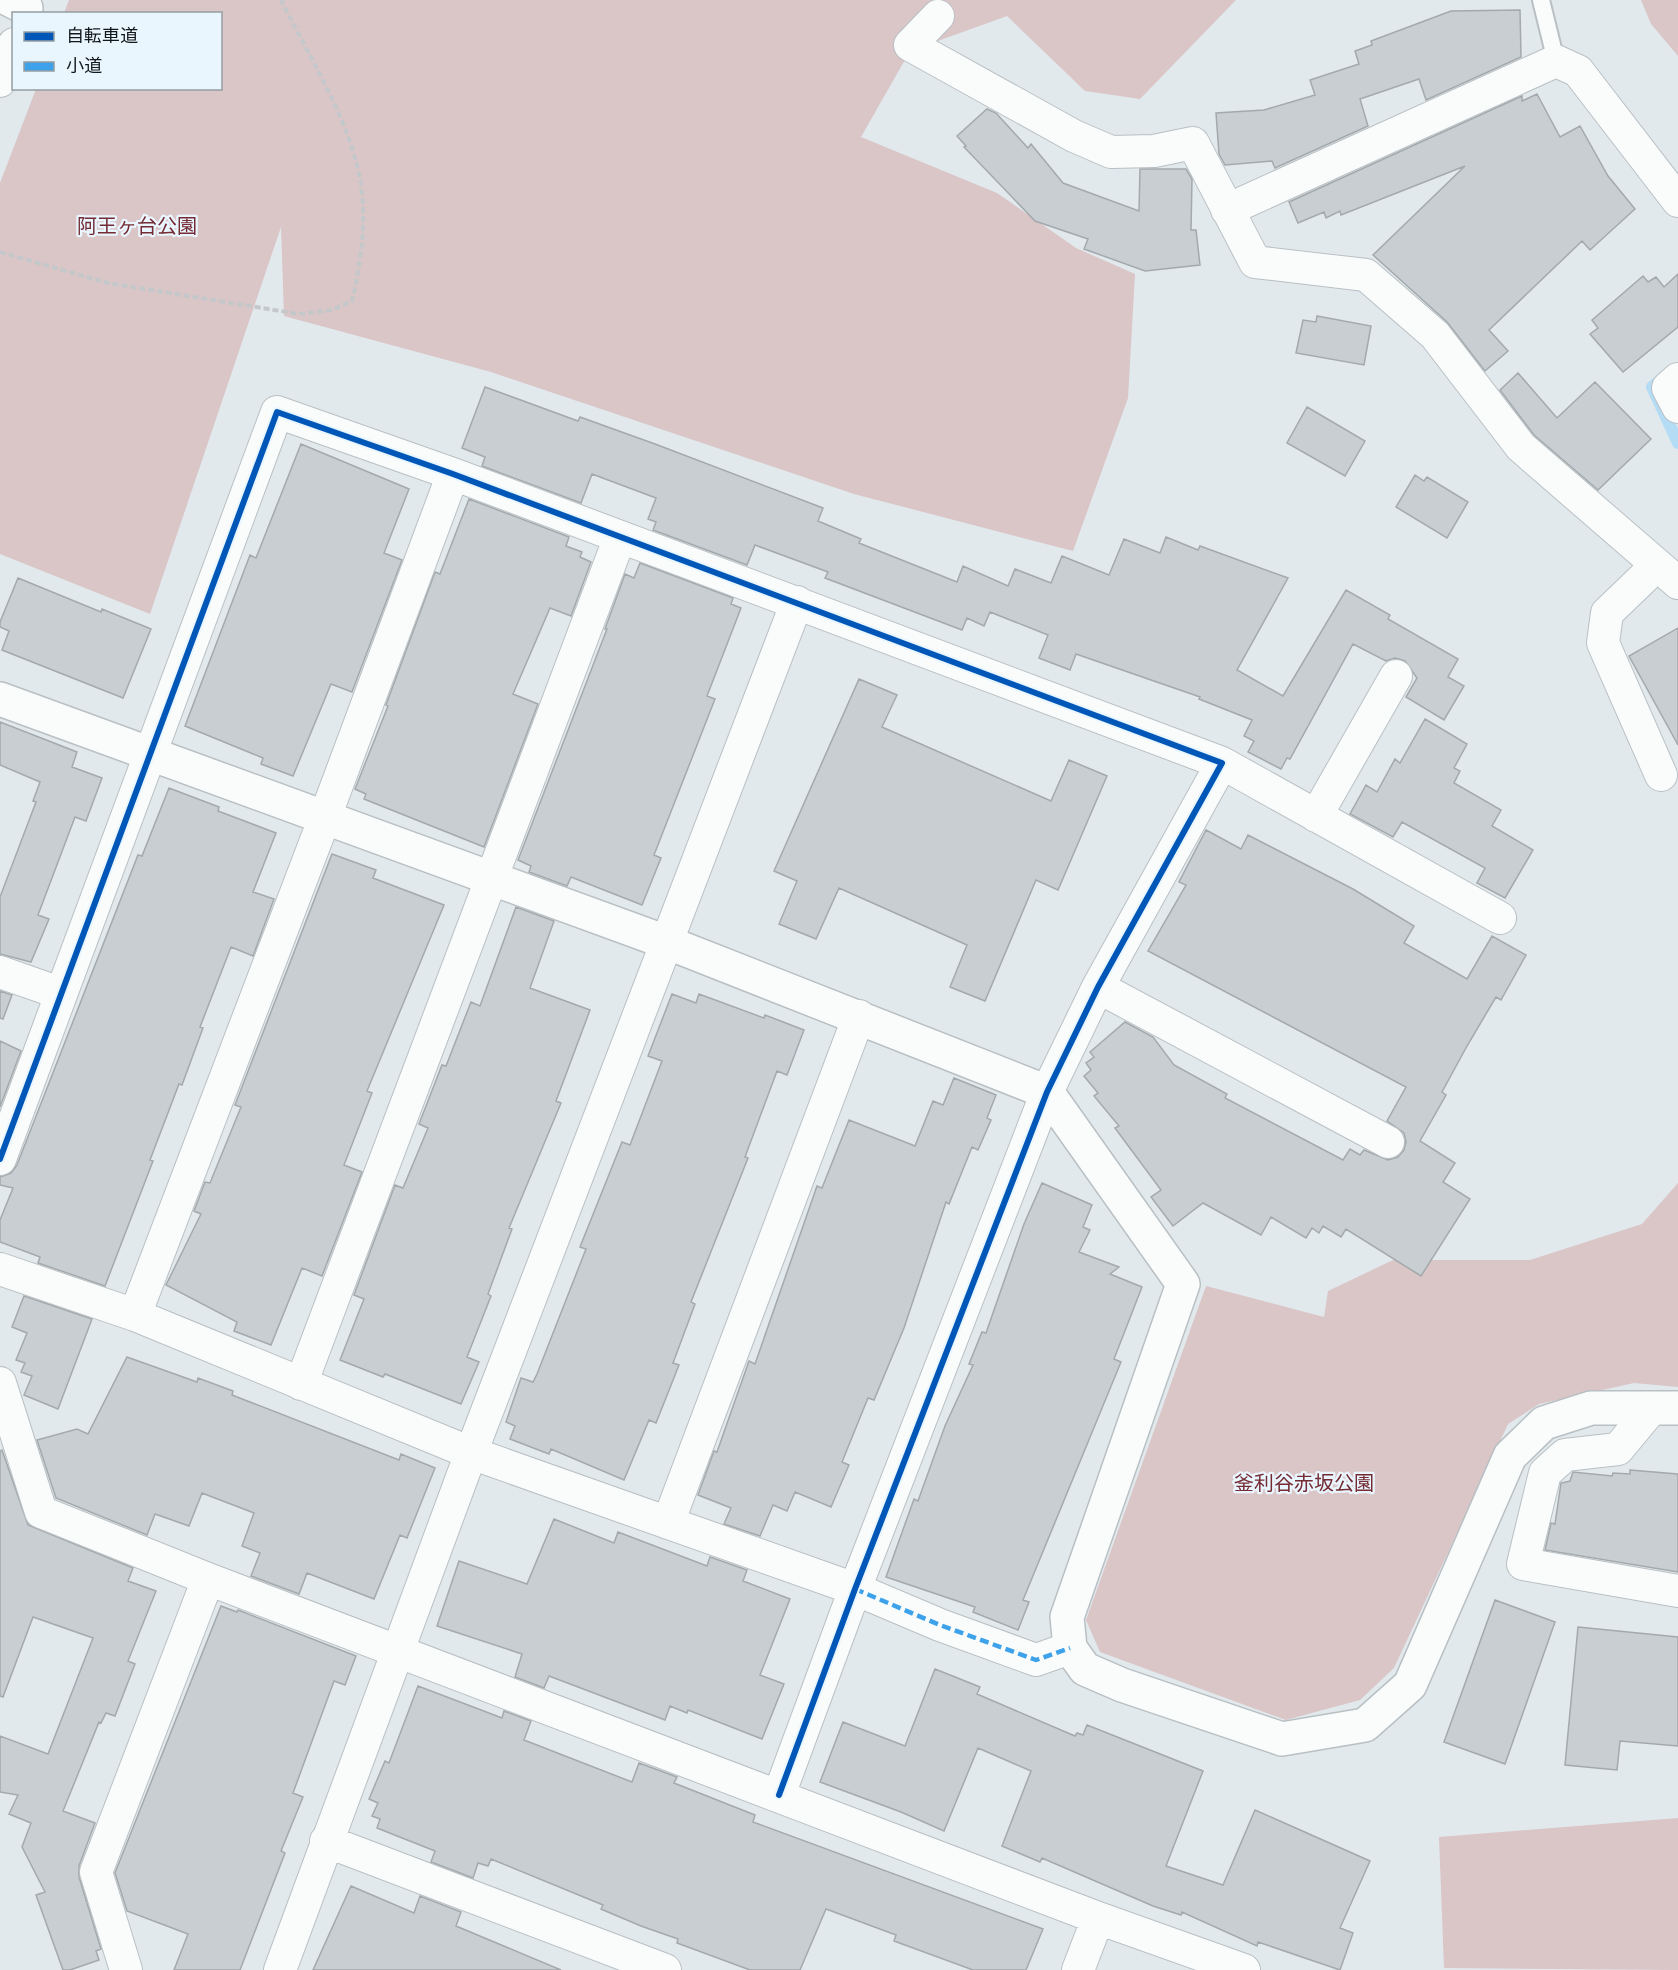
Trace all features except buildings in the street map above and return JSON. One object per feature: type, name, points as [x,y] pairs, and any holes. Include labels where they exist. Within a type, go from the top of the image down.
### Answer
[{"type":"street","points":[[938,16],[910,45],[1074,136],[1111,152],[1154,151],[1193,142],[1255,262],[1366,276],[1435,335],[1521,447],[1667,574],[1607,613],[1603,643],[1661,775]]},
{"type":"street","points":[[0,81],[12,49]]},
{"type":"street","points":[[1227,210],[1556,62],[1578,71],[1678,201]]},
{"type":"street","points":[[1678,379],[1668,388],[1678,406]]},
{"type":"street","points":[[0,1158],[277,411],[797,602],[1222,763],[1500,918]]},
{"type":"street","points":[[135,1315],[453,474]]},
{"type":"street","points":[[301,1384],[620,537]]},
{"type":"street","points":[[280,1970],[471,1453],[797,602]]},
{"type":"street","points":[[1316,816],[1396,676]]},
{"type":"street","points":[[0,699],[325,817],[492,881],[666,942],[859,1016],[1047,1092],[1183,1284],[1067,1617],[1070,1648],[1085,1669],[1122,1685],[1282,1739],[1365,1725],[1410,1685],[1510,1456],[1544,1423],[1592,1407],[1665,1408]]},
{"type":"street","points":[[779,1795],[855,1589],[1047,1092],[1098,987],[1222,763]]},
{"type":"street","points":[[0,972],[60,993]]},
{"type":"street","points":[[1098,987],[1388,1142]]},
{"type":"street","points":[[668,1523],[859,1016]]},
{"type":"street","points":[[0,1269],[135,1315],[471,1453],[855,1589],[939,1625],[1036,1660],[1070,1648]]},
{"type":"street","points":[[0,1383],[41,1512],[208,1579],[1098,1918],[1244,1970]]},
{"type":"street","points":[[1665,1408],[1618,1449],[1565,1455],[1545,1473],[1522,1564],[1678,1591]]},
{"type":"street","points":[[126,1970],[96,1872],[208,1579]]},
{"type":"street","points":[[326,1841],[665,1970]]},
{"type":"street","points":[[1078,1970],[1098,1918]]},
{"type":"lane","points":[[1541,0],[1556,62]]},
{"type":"path","points":[[0,252],[108,283],[299,314],[332,310],[352,302],[361,261],[362,194],[357,164],[347,133],[281,0]]},
{"type":"green space","name":"阿王ヶ台公園","points":[[69,0],[1236,0],[1140,99],[1085,91],[1007,16],[910,51],[861,137],[997,193],[1076,248],[1135,274],[1128,398],[1073,551],[854,494],[491,372],[284,316],[281,227],[150,614],[0,554],[0,183],[36,90],[222,90],[222,12],[64,12]]},
{"type":"green space","points":[[1641,0],[1678,0],[1678,56],[1651,24]]},
{"type":"green space","name":"釜利谷赤坂公園","points":[[1678,1183],[1678,1387],[1634,1383],[1539,1404],[1508,1424],[1394,1668],[1360,1700],[1286,1720],[1100,1652],[1086,1620],[1206,1286],[1324,1317],[1328,1291],[1393,1260],[1530,1260],[1642,1224]]},
{"type":"green space","points":[[1678,1818],[1678,1970],[1444,1968],[1439,1837]]},
{"type":"waterway","points":[[1666,376],[1652,387],[1678,443]]},
{"type":"marked path","points":[[855,1589],[940,1625],[1036,1660],[1070,1648]]},
{"type":"cycle path","points":[[0,1159],[277,412],[453,474],[1222,763],[1098,987],[1047,1092],[855,1589],[779,1795]]}]
